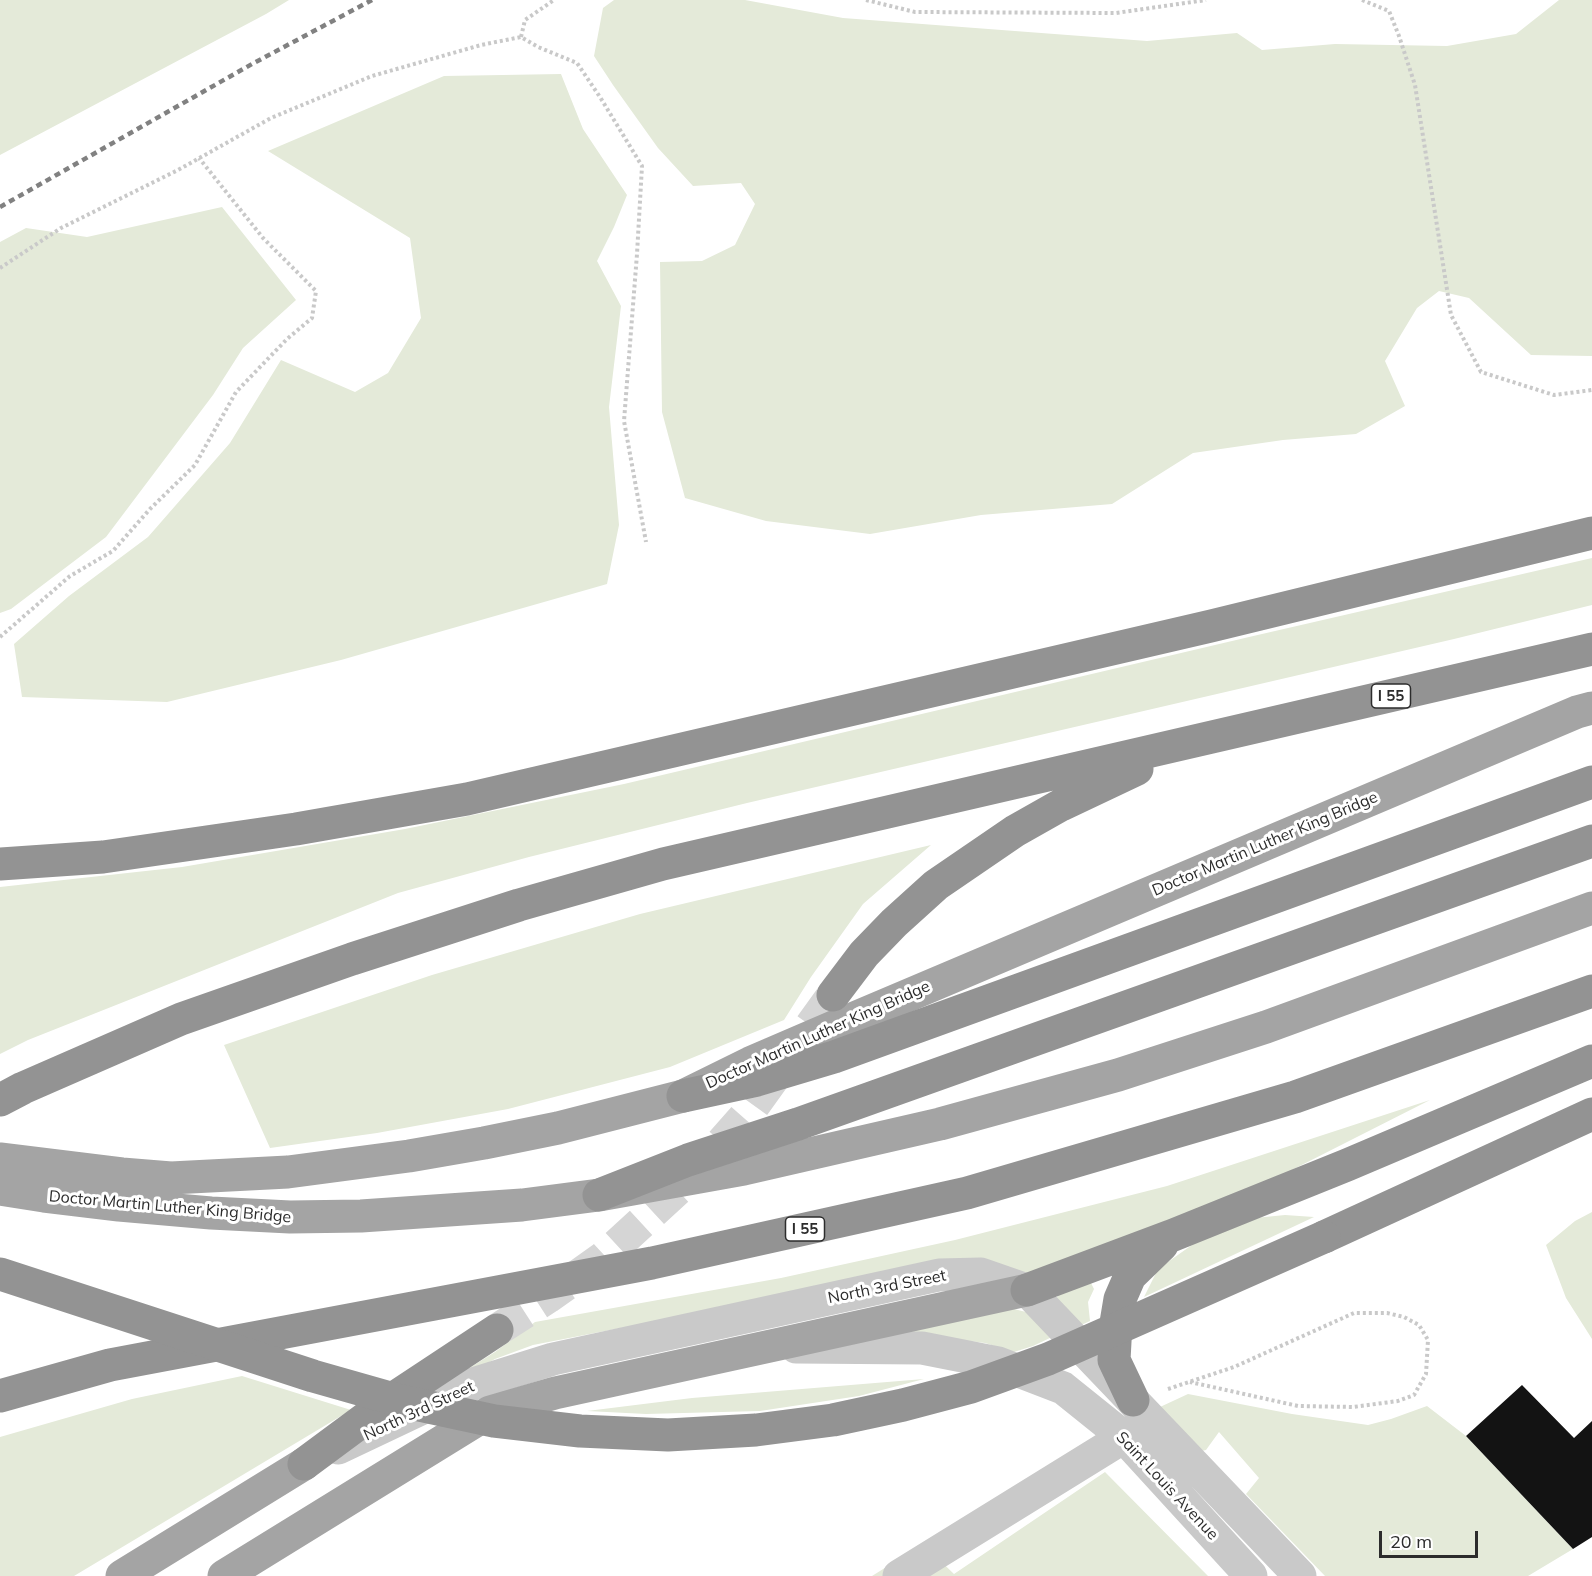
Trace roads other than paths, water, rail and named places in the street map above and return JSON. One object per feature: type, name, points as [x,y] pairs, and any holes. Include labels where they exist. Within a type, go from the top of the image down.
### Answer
[{"type":"highway","points":[[0,864],[103,857],[296,829],[467,799],[1211,626],[1592,533]]},
{"type":"highway","name":"I 55","points":[[0,1100],[181,1019],[352,959],[519,905],[663,864],[1592,649]]},
{"type":"highway","points":[[833,995],[864,954],[894,922],[936,885],[1015,831],[1061,805],[1190,743]]},
{"type":"highway","points":[[683,1096],[757,1080],[834,1057],[1592,782]]},
{"type":"highway","points":[[599,1195],[688,1160],[798,1124],[1592,841]]},
{"type":"highway","name":"I 55","points":[[0,1396],[110,1365],[652,1263],[968,1193],[1295,1097],[1592,991]]},
{"type":"highway","points":[[1027,1290],[1171,1236],[1347,1165],[1592,1062]]},
{"type":"highway","points":[[0,1274],[313,1376],[401,1401],[494,1421],[580,1431],[668,1435],[756,1430],[833,1420],[903,1405],[971,1387],[1048,1359],[1324,1237],[1592,1114]]},
{"type":"highway","points":[[1133,1400],[1114,1360],[1120,1299],[1130,1276],[1171,1236]]},
{"type":"highway","points":[[304,1464],[385,1404],[497,1330]]},
{"type":"main road","name":"Doctor Martin Luther King Bridge","points":[[0,1189],[44,1197],[120,1190],[171,1178],[288,1172],[409,1156],[558,1128],[683,1096],[750,1063],[843,1023],[1592,708]]},
{"type":"main road","name":"Doctor Martin Luther King Bridge","points":[[0,1159],[212,1213],[290,1217],[361,1216],[522,1205],[599,1195],[744,1169],[940,1124],[1118,1075],[1266,1027],[1592,908]]},
{"type":"main road","name":"North 3rd Street","points":[[224,1576],[490,1412],[555,1393],[1027,1290]]},
{"type":"main road","name":"North 3rd Street","points":[[122,1576],[304,1464]]},
{"type":"street","name":"North 3rd Street","points":[[304,1464],[473,1384],[553,1359],[939,1275],[981,1274],[1027,1290]]},
{"type":"street","name":"Saint Louis Avenue","points":[[1027,1290],[1300,1576]]},
{"type":"street","name":"Saint Louis Avenue","points":[[765,1346],[921,1348],[998,1363],[1063,1388],[1124,1437],[1251,1576]]},
{"type":"street","points":[[899,1576],[1124,1437]]},
{"type":"tunnel","points":[[497,1330],[603,1258],[695,1173],[749,1112],[833,995]]},
{"type":"railway","points":[[0,207],[252,64],[372,0]]}]
